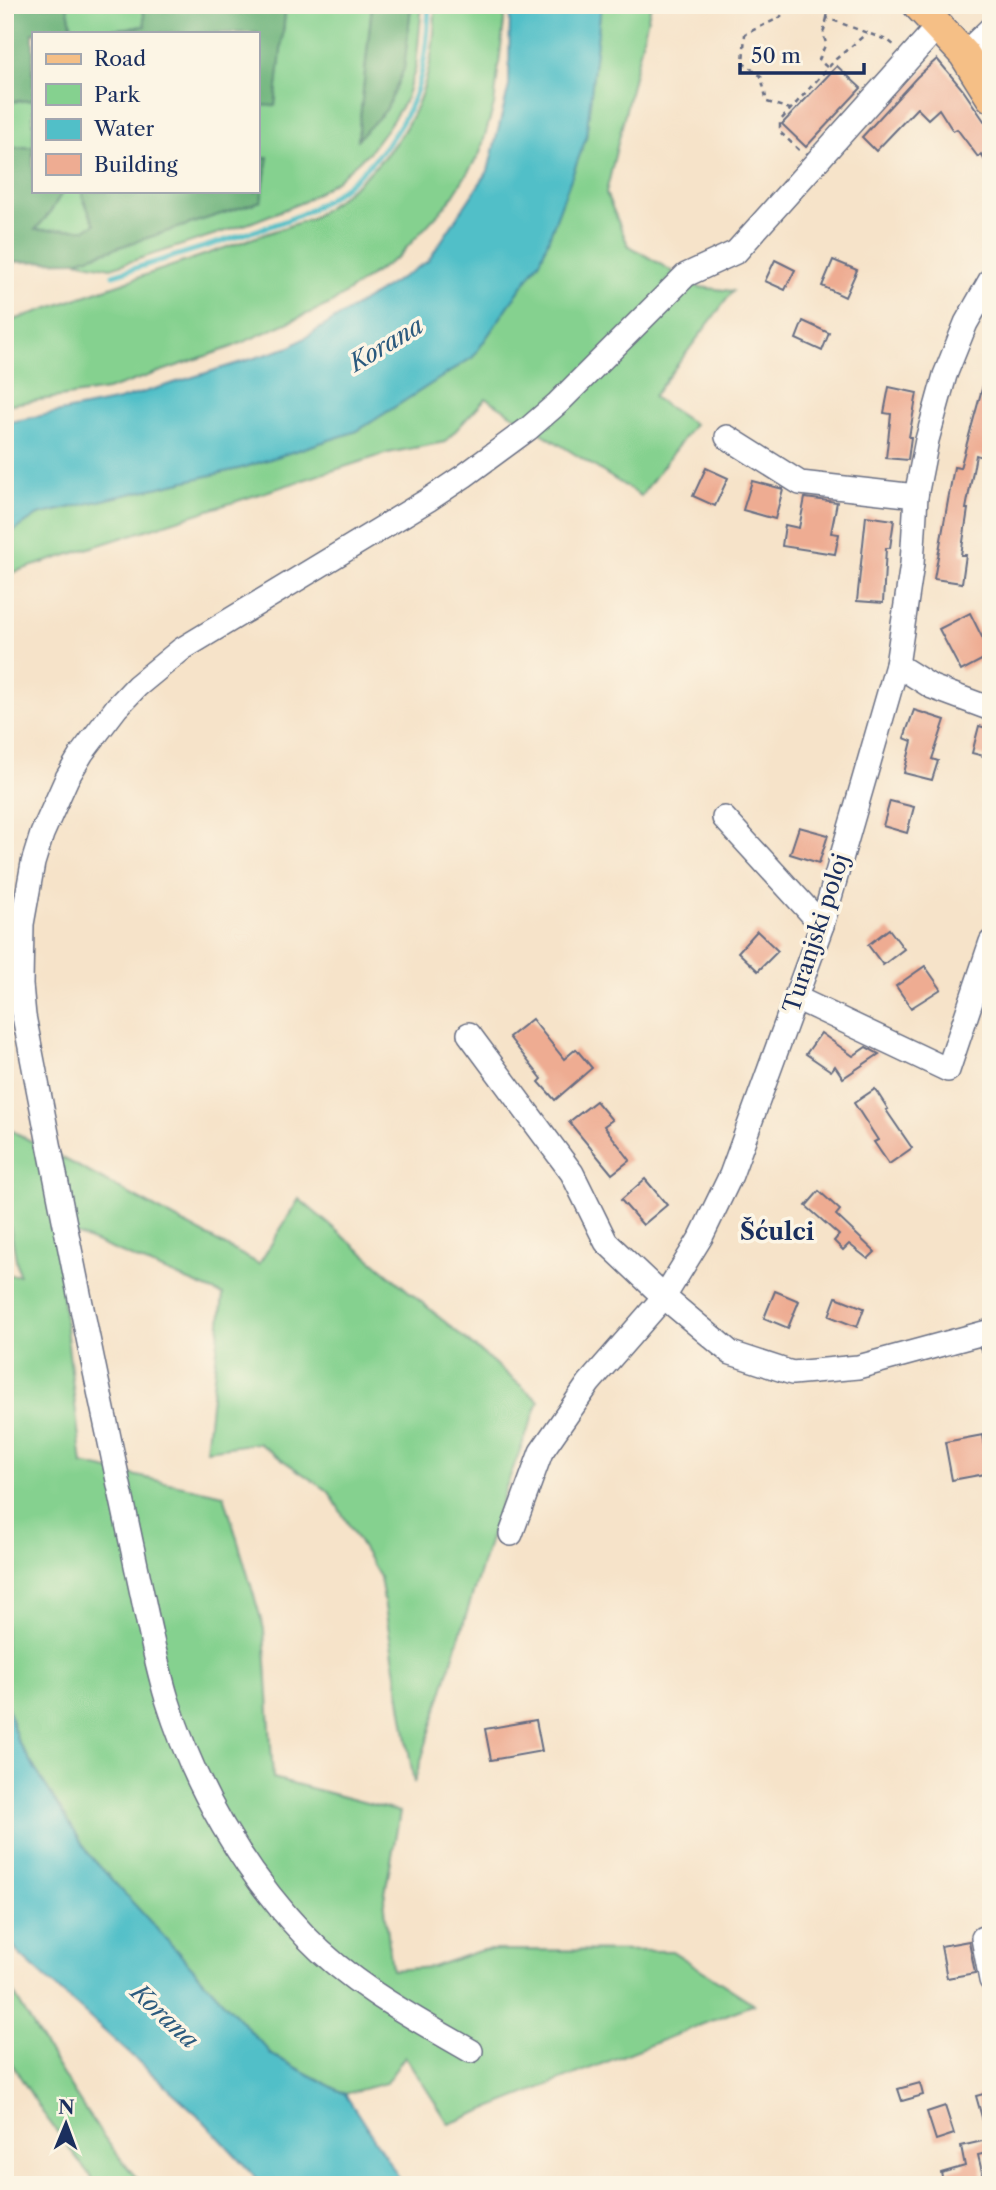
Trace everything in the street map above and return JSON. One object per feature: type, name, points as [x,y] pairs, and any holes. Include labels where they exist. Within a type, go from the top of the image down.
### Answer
[{"type":"main road","points":[[928,16],[964,54],[991,97]]},
{"type":"street","points":[[471,2050],[422,2023],[359,1982],[335,1965],[306,1937],[262,1884],[224,1827],[179,1733],[155,1654],[23,1016],[20,954],[26,893],[42,834],[67,778],[99,730],[137,686],[198,638],[428,500],[507,445],[558,403],[686,275],[736,252],[814,165],[928,16]]},
{"type":"street","points":[[964,54],[991,29]]},
{"type":"street","name":"Turanjski poloj","points":[[511,1534],[541,1452],[589,1383],[664,1297],[701,1237],[731,1175],[822,925],[897,665],[912,564],[916,496],[927,440],[945,375],[966,323],[991,279]]},
{"type":"street","points":[[727,437],[800,483],[916,496]]},
{"type":"street","points":[[897,665],[932,687],[991,709]]},
{"type":"street","points":[[724,818],[822,925]]},
{"type":"street","points":[[796,998],[948,1070],[991,942]]},
{"type":"street","points":[[469,1034],[572,1173],[606,1242],[664,1297],[731,1353],[792,1373],[858,1367],[987,1332],[991,1343]]},
{"type":"street","points":[[983,1938],[991,1980]]},
{"type":"path","points":[[782,5],[781,17],[745,34],[743,63],[761,76],[767,102],[788,107],[790,110]]},
{"type":"path","points":[[828,68],[819,60],[826,43],[823,34],[829,5]]},
{"type":"path","points":[[827,18],[897,47]]},
{"type":"path","points":[[814,165],[780,132],[780,121],[826,74],[828,68],[867,33]]},
{"type":"path","points":[[878,45],[883,39]]},
{"type":"green space","points":[[67,5],[143,5],[145,26],[73,32]]},
{"type":"green space","points":[[67,5],[73,32],[32,32],[32,100],[5,102],[5,15],[12,6]]},
{"type":"green space","points":[[143,5],[286,5],[275,106],[259,105],[259,32],[94,32],[145,26]]},
{"type":"green space","points":[[286,5],[372,5],[358,137],[404,69],[411,5],[422,5],[416,67],[405,101],[369,152],[337,180],[303,202],[250,223],[111,268],[76,261],[261,201],[267,157],[259,157],[259,105],[275,105]]},
{"type":"green space","points":[[372,5],[411,7],[404,69],[386,110],[358,139]]},
{"type":"green space","points":[[435,5],[506,5],[494,105],[480,153],[449,202],[399,256],[330,304],[232,347],[107,390],[5,405],[5,323],[312,218],[366,176],[405,129],[418,103],[428,74]]},
{"type":"green space","points":[[601,5],[651,5],[606,193],[628,245],[699,287],[733,291],[653,397],[694,424],[641,496],[486,398],[445,442],[388,453],[5,575],[5,537],[38,515],[242,468],[357,431],[473,357],[541,259],[586,138]]},
{"type":"green space","points":[[32,100],[32,147],[5,148],[5,102]]},
{"type":"green space","points":[[32,147],[32,192],[62,192],[35,230],[86,229],[95,224],[82,192],[259,192],[259,157],[268,157],[261,201],[76,261],[5,262],[5,148]]},
{"type":"green space","points":[[62,192],[82,192],[95,224],[86,229],[34,231],[49,214]]},
{"type":"green space","points":[[5,1127],[259,1264],[299,1199],[539,1401],[506,1487],[414,1783],[380,1577],[329,1492],[258,1443],[206,1450],[223,1295],[54,1225],[82,1464],[224,1495],[264,1629],[273,1778],[400,1812],[384,1899],[392,1970],[433,1967],[482,1950],[672,1951],[754,2004],[449,2124],[405,2056],[386,2083],[345,2094],[272,2055],[90,1856],[17,1740],[5,1698],[5,1275],[19,1275],[5,1200]]},
{"type":"green space","points":[[5,1979],[86,2111],[143,2185],[97,2185],[43,2113],[5,2053]]},
{"type":"water","name":"Korana","points":[[510,5],[601,5],[586,138],[541,259],[473,357],[357,431],[242,468],[38,515],[5,537],[5,423],[119,400],[290,347],[428,261],[488,171],[509,86]]},
{"type":"water","name":"Korana","points":[[5,1698],[17,1740],[90,1856],[272,2055],[345,2094],[404,2185],[263,2185],[200,2117],[19,1954],[5,1933]]},
{"type":"building","points":[[937,59],[963,90],[991,131],[991,171],[981,154],[978,157],[957,129],[953,131],[939,109],[928,119],[917,108],[876,151],[862,137]]},
{"type":"building","points":[[837,66],[861,88],[806,147],[782,124]]},
{"type":"building","points":[[775,260],[795,270],[785,290],[765,281]]},
{"type":"building","points":[[833,260],[857,270],[845,297],[822,286]]},
{"type":"building","points":[[803,321],[829,333],[822,351],[796,339]]},
{"type":"building","points":[[987,371],[991,372],[991,435],[985,458],[976,455],[966,509],[961,555],[966,555],[962,583],[934,579],[954,467],[960,468]]},
{"type":"building","points":[[889,387],[917,393],[908,460],[886,458],[891,414],[884,413]]},
{"type":"building","points":[[706,468],[728,478],[715,506],[693,496]]},
{"type":"building","points":[[752,481],[783,489],[775,519],[743,510]]},
{"type":"building","points":[[805,498],[837,502],[831,533],[839,534],[835,554],[782,546],[785,525],[799,528]]},
{"type":"building","points":[[866,516],[894,520],[890,548],[886,548],[883,603],[857,601]]},
{"type":"building","points":[[970,613],[991,655],[961,671],[939,629]]},
{"type":"building","points":[[914,710],[945,720],[932,759],[938,761],[932,780],[904,773],[912,741],[904,738]]},
{"type":"building","points":[[979,726],[991,729],[991,758],[972,753]]},
{"type":"building","points":[[890,801],[914,807],[907,833],[883,826]]},
{"type":"building","points":[[799,827],[828,835],[819,863],[790,854]]},
{"type":"building","points":[[889,929],[904,949],[883,965],[868,945]]},
{"type":"building","points":[[757,931],[778,951],[758,971],[738,952]]},
{"type":"building","points":[[925,966],[941,989],[911,1008],[896,986]]},
{"type":"building","points":[[532,1019],[564,1059],[576,1049],[592,1068],[555,1100],[539,1082],[542,1079],[509,1037]]},
{"type":"building","points":[[821,1033],[853,1056],[866,1047],[879,1054],[843,1078],[835,1066],[831,1071],[806,1054]]},
{"type":"building","points":[[875,1089],[912,1148],[889,1164],[874,1142],[878,1140],[854,1103]]},
{"type":"building","points":[[596,1101],[612,1120],[604,1126],[630,1160],[612,1174],[569,1122]]},
{"type":"building","points":[[645,1179],[667,1205],[643,1225],[621,1200]]},
{"type":"building","points":[[819,1191],[840,1210],[836,1215],[875,1252],[868,1259],[849,1244],[843,1250],[834,1241],[839,1235],[806,1206]]},
{"type":"building","points":[[775,1291],[799,1301],[788,1328],[764,1318]]},
{"type":"building","points":[[836,1297],[864,1308],[857,1327],[829,1316]]},
{"type":"building","points":[[983,1435],[990,1473],[952,1480],[945,1442]]},
{"type":"building","points":[[536,1720],[542,1751],[491,1760],[485,1729]]},
{"type":"building","points":[[969,1941],[975,1973],[947,1978],[941,1946]]},
{"type":"building","points":[[920,2083],[923,2095],[902,2101],[898,2089]]},
{"type":"building","points":[[991,2092],[991,2135],[987,2135],[976,2096]]},
{"type":"building","points":[[945,2106],[954,2134],[936,2140],[927,2112]]},
{"type":"building","points":[[991,2139],[991,2152],[978,2155],[985,2185],[944,2185],[941,2173],[965,2166],[961,2146]]},
{"type":"waterway","points":[[113,275],[291,219],[344,188],[388,143],[409,108],[423,68],[429,5]]},
{"type":"district","name":"Šćulci","points":[[777,1231]]}]
